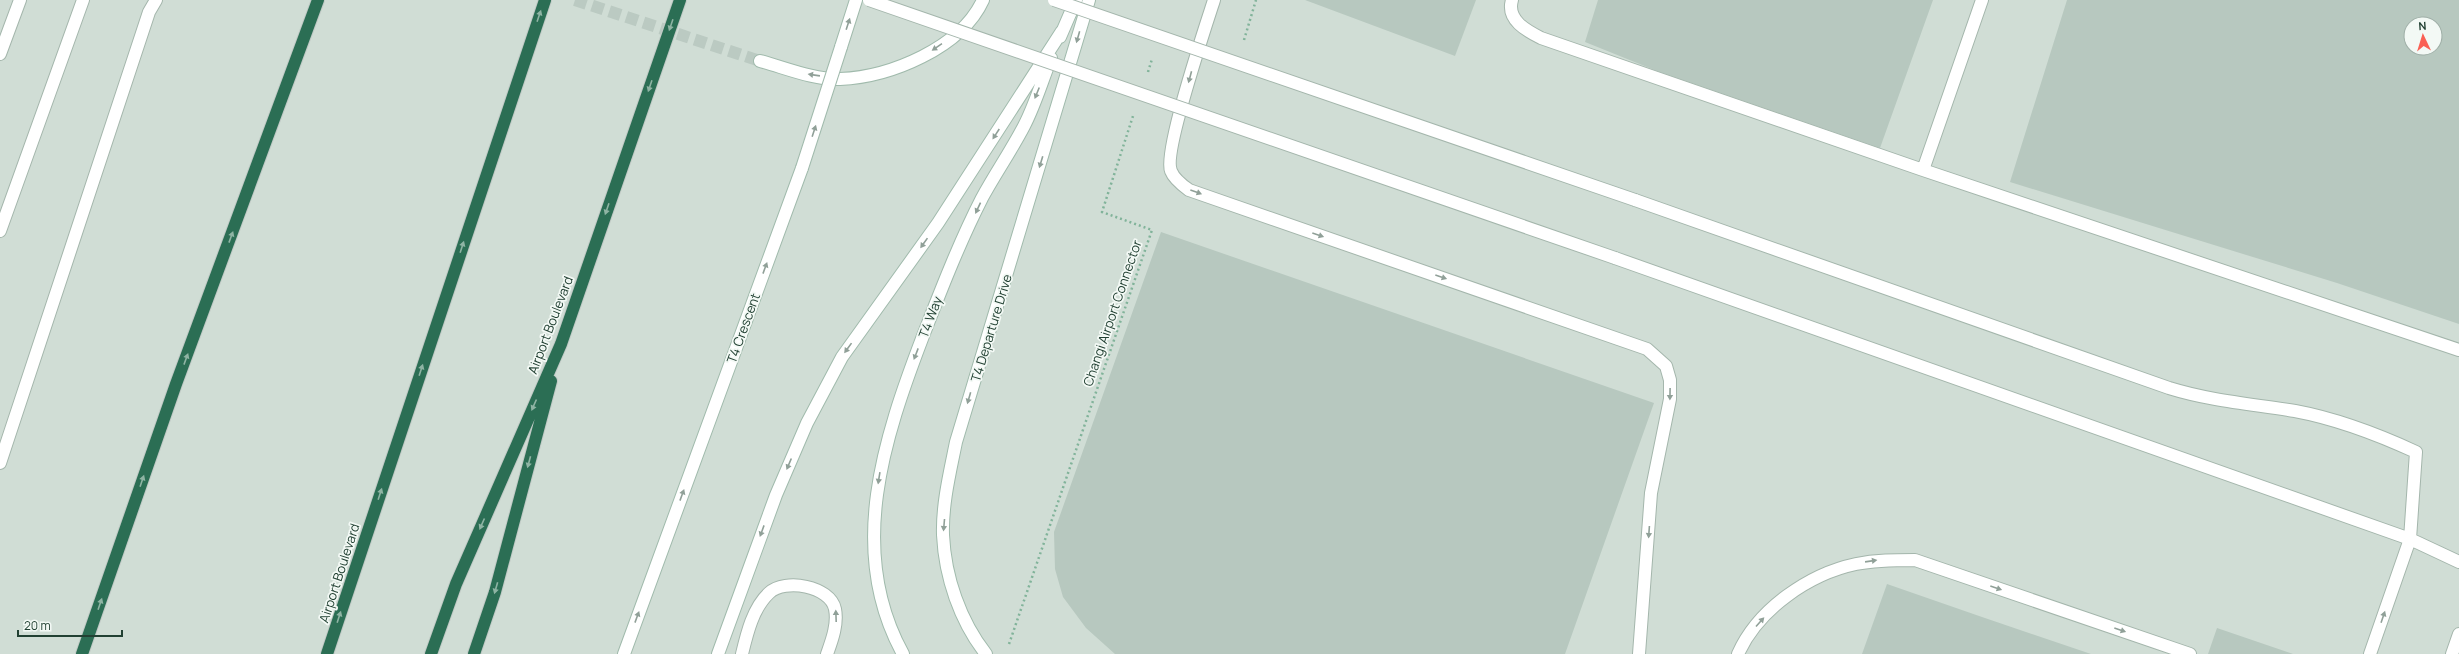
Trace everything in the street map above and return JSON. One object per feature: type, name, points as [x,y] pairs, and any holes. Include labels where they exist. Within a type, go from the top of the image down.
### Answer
[{"type":"highway","points":[[82,654],[176,384],[318,0]]},
{"type":"highway","name":"Airport Boulevard","points":[[327,654],[545,0]]},
{"type":"highway","name":"Airport Boulevard","points":[[431,654],[456,584],[561,344],[680,0]]},
{"type":"highway","points":[[474,654],[495,592],[561,344]]},
{"type":"main road","points":[[0,54],[20,0]]},
{"type":"main road","points":[[0,231],[83,0]]},
{"type":"main road","points":[[0,463],[149,6],[156,0]]},
{"type":"main road","name":"T4 Crescent","points":[[624,654],[802,168],[856,0]]},
{"type":"main road","points":[[869,0],[1615,258],[2410,539],[2459,562]]},
{"type":"main road","points":[[760,61],[806,74],[839,79],[873,75],[908,64],[959,32],[983,0]]},
{"type":"main road","points":[[1054,0],[1635,200],[2169,388],[2200,398],[2296,412],[2337,421],[2374,433],[2416,452],[2410,539],[2370,654]]},
{"type":"main road","name":"T4 Way","points":[[903,654],[895,640],[882,598],[874,556],[874,517],[879,477],[888,433],[949,268],[983,198],[1024,126],[1076,0]]},
{"type":"main road","name":"T4 Departure Drive","points":[[986,654],[975,639],[961,612],[948,572],[943,535],[946,492],[956,442],[1089,0]]},
{"type":"main road","points":[[1214,0],[1193,65],[1170,152],[1170,170],[1178,182],[1190,190],[1647,349],[1666,366],[1670,380],[1670,399],[1652,493],[1639,654]]},
{"type":"main road","points":[[1512,0],[1514,20],[1525,30],[1542,38],[1923,170],[2459,350]]},
{"type":"main road","points":[[1923,170],[1982,0]]},
{"type":"main road","points":[[719,653],[776,495],[807,423],[842,357],[938,223],[1062,31]]},
{"type":"main road","points":[[1738,654],[1756,625],[1777,604],[1801,587],[1827,573],[1856,564],[1885,559],[1915,560],[2190,654]]},
{"type":"main road","points":[[742,654],[757,610],[770,592],[781,586],[799,585],[826,596],[835,608],[836,622],[827,654]]},
{"type":"main road","points":[[2452,654],[2459,634]]},
{"type":"path","points":[[1243,42],[1256,0]]},
{"type":"path","points":[[1147,73],[1154,51]]},
{"type":"path","name":"Changi Airport Connector","points":[[1008,647],[1152,230],[1102,212],[1135,110]]},
{"type":"shaded area","points":[[0,0],[2459,0],[2459,654],[0,654]]},
{"type":"building","points":[[1305,0],[1476,0],[1455,56]]},
{"type":"building","points":[[1598,0],[1933,0],[1880,148],[1657,71],[1585,42]]},
{"type":"building","points":[[2067,0],[2459,0],[2459,324],[2337,283],[2010,182]]},
{"type":"building","points":[[1161,232],[1654,403],[1565,654],[1115,654],[1086,628],[1063,597],[1055,569],[1054,532]]},
{"type":"building","points":[[1887,584],[1982,617],[2091,654],[1862,654]]},
{"type":"building","points":[[2217,628],[2293,654],[2208,654]]},
{"type":"tunnel","points":[[575,0],[760,61]]}]
